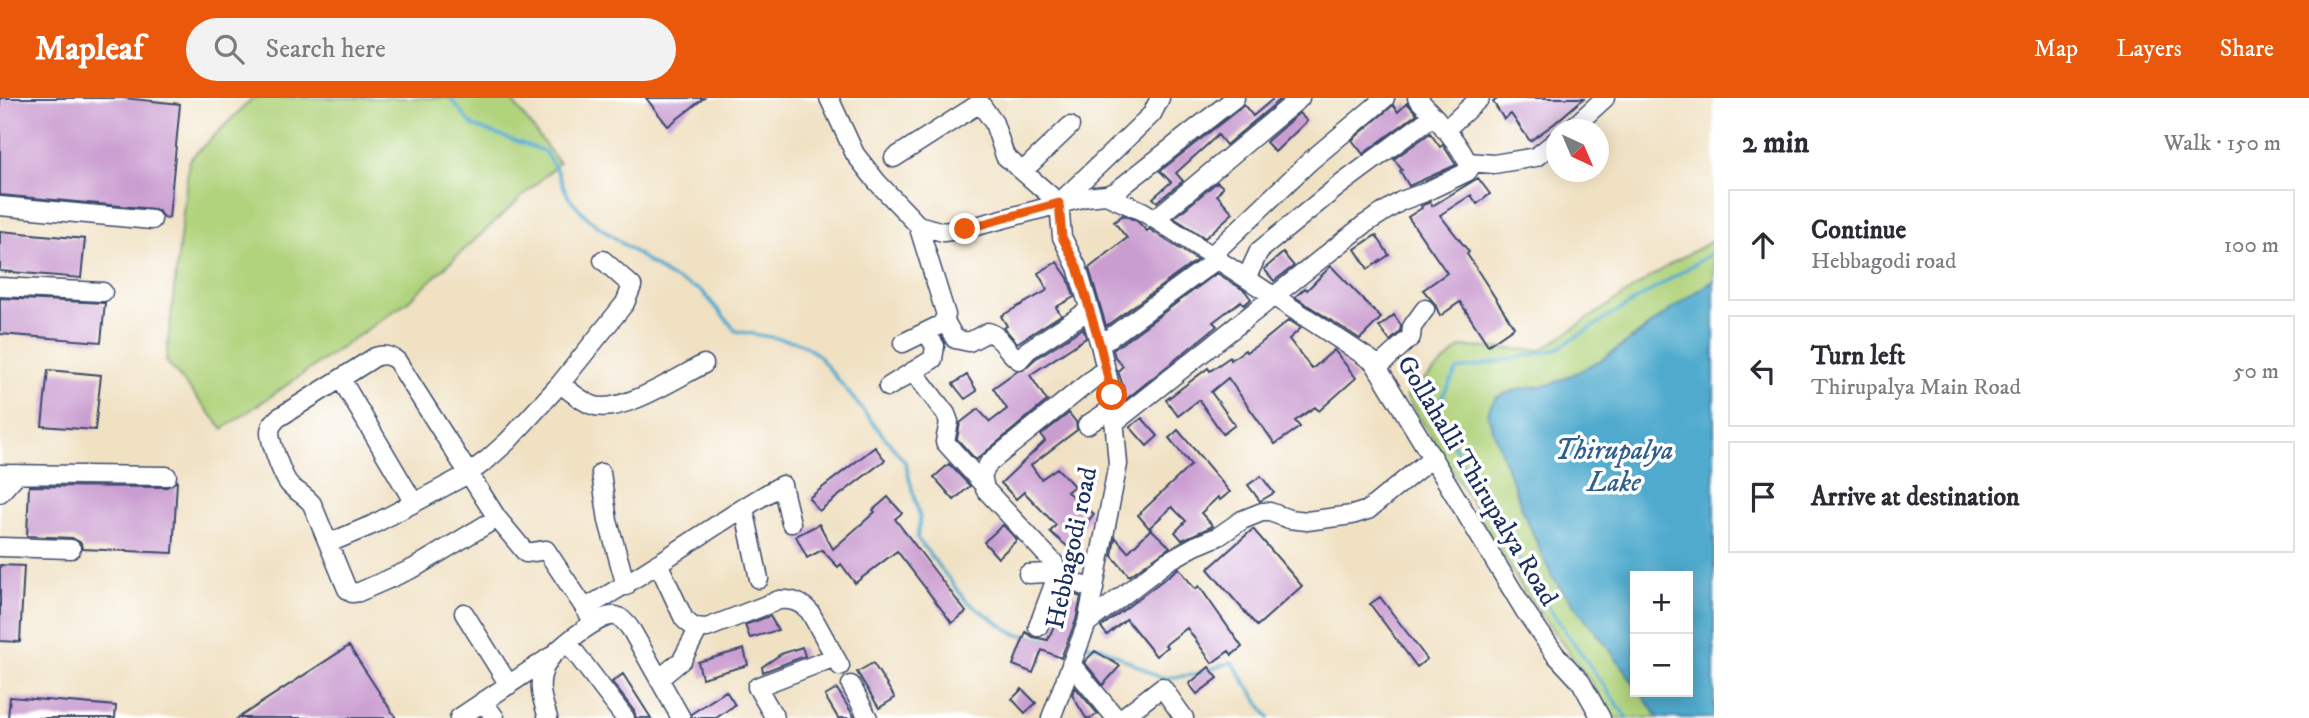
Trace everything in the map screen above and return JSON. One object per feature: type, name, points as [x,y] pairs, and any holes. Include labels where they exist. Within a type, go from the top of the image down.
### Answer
[{"type":"street","points":[[829,98],[855,154],[877,182],[918,225],[945,310],[945,321],[955,339],[969,342],[988,332],[993,333],[1019,360],[1028,350],[1089,310]]},
{"type":"street","points":[[1059,203],[1153,114],[1160,98]]},
{"type":"street","points":[[918,225],[943,232],[965,229],[1059,203],[1115,192],[1235,98]]},
{"type":"street","points":[[1155,219],[1300,98]]},
{"type":"street","points":[[1100,345],[1214,258],[1309,162],[1385,98]]},
{"type":"street","points":[[1087,425],[1114,416],[1275,297],[1328,252],[1386,210],[1462,176],[1470,168],[1468,162],[1417,98]]},
{"type":"street","points":[[1445,130],[1480,98]]},
{"type":"street","points":[[1582,119],[1605,98]]},
{"type":"street","points":[[894,158],[980,101],[994,122],[1002,151],[1059,203]]},
{"type":"street","points":[[1247,277],[1259,251],[1336,188],[1433,116]]},
{"type":"street","points":[[1023,171],[1070,126]]},
{"type":"street","points":[[1468,162],[1494,164],[1536,157],[1546,149]]},
{"type":"street","name":"Gollahalli Thirupalya Road","points":[[1106,195],[1155,219],[1374,362],[1525,611],[1555,654],[1581,682],[1601,718]]},
{"type":"street","name":"Hebbagodi road","points":[[1048,717],[1079,643],[1094,589],[1118,464],[1114,416],[1100,345],[1077,267],[1062,237],[1059,203]]},
{"type":"street","points":[[0,206],[152,220]]},
{"type":"street","points":[[329,543],[372,525],[468,474],[508,441],[560,384],[625,303],[632,286],[603,260]]},
{"type":"street","points":[[0,287],[103,292]]},
{"type":"street","points":[[1378,367],[1411,337],[1412,327],[1425,309]]},
{"type":"street","points":[[903,343],[945,321]]},
{"type":"street","points":[[888,387],[929,363],[935,346],[926,332]]},
{"type":"street","points":[[497,518],[414,568],[359,593],[352,593],[347,589],[312,504],[286,480],[270,433],[272,425],[278,418],[375,358],[392,356],[497,518],[526,553],[546,550],[590,615],[615,616],[625,621],[681,718]]},
{"type":"street","points":[[560,384],[592,405],[607,408],[633,400],[704,364]]},
{"type":"street","points":[[982,483],[982,475],[989,463],[1105,369]]},
{"type":"street","points":[[913,371],[946,414],[948,422],[945,442],[1054,563],[1057,576],[1038,627]]},
{"type":"street","points":[[341,379],[414,503]]},
{"type":"street","points":[[1116,718],[1079,643],[1168,561],[1219,536],[1242,520],[1262,512],[1289,519],[1330,520],[1368,510],[1433,457]]},
{"type":"street","points":[[601,473],[608,521],[626,586]]},
{"type":"street","points":[[0,493],[8,474],[167,476]]},
{"type":"street","points":[[459,718],[568,643],[590,615],[657,563],[782,485],[791,523]]},
{"type":"street","points":[[744,508],[759,579]]},
{"type":"street","points":[[0,547],[71,549]]},
{"type":"street","points":[[657,563],[684,619],[699,628],[707,628],[779,600],[789,599],[810,612],[837,661],[757,687],[775,718]]},
{"type":"street","points":[[1028,575],[1046,573],[1094,589]]},
{"type":"street","points":[[464,613],[509,685]]},
{"type":"street","points":[[659,679],[682,660],[699,628]]},
{"type":"street","points":[[568,643],[625,718]]},
{"type":"street","points":[[548,718],[541,681],[550,657]]},
{"type":"street","points":[[851,685],[868,718]]},
{"type":"street","points":[[1122,718],[1162,687],[1184,718]]},
{"type":"street","points":[[483,701],[495,718]]},
{"type":"green space","points":[[253,98],[510,98],[559,163],[407,302],[223,429],[166,361],[189,160]]},
{"type":"green space","points":[[1714,240],[1714,281],[1595,364],[1551,385],[1495,398],[1488,416],[1523,511],[1552,577],[1630,678],[1630,697],[1644,697],[1659,718],[1611,718],[1589,679],[1525,593],[1406,396],[1461,347],[1541,350],[1675,261]]},
{"type":"water","name":"Thirupalya Lake","points":[[1714,281],[1714,718],[1659,718],[1644,697],[1693,697],[1693,571],[1630,571],[1630,678],[1552,577],[1523,511],[1488,416],[1491,405],[1497,398],[1516,390],[1559,381],[1593,364]]},
{"type":"building","points":[[0,98],[123,98],[180,104],[169,218],[153,209],[0,195]]},
{"type":"building","points":[[646,98],[704,98],[668,126]]},
{"type":"building","points":[[1274,98],[1282,98],[1226,145],[1218,135],[1176,173],[1183,181],[1157,202],[1153,198],[1171,182],[1160,171],[1244,105],[1253,116]]},
{"type":"building","points":[[1499,98],[1584,98],[1560,119],[1546,119],[1546,129],[1530,141],[1511,114],[1504,119],[1493,102]]},
{"type":"building","points":[[1407,103],[1417,114],[1363,154],[1352,140],[1393,105],[1398,112]]},
{"type":"building","points":[[1299,113],[1307,121],[1275,152],[1266,142]]},
{"type":"building","points":[[1430,133],[1440,147],[1443,145],[1456,165],[1409,186],[1394,159]]},
{"type":"building","points":[[1478,178],[1490,194],[1477,204],[1471,195],[1440,215],[1469,252],[1467,254],[1514,327],[1488,345],[1460,302],[1440,316],[1435,304],[1423,290],[1447,273],[1408,217],[1422,208],[1421,206],[1430,202],[1432,206]]},
{"type":"building","points":[[1217,182],[1223,187],[1217,195],[1233,213],[1205,238],[1174,218]]},
{"type":"building","points":[[1123,215],[1137,221],[1147,231],[1149,229],[1197,260],[1106,326],[1089,268],[1127,238],[1114,222]]},
{"type":"building","points":[[0,231],[85,239],[81,278],[0,271]]},
{"type":"building","points":[[1376,235],[1389,255],[1368,269],[1355,249]]},
{"type":"building","points":[[1283,253],[1294,266],[1274,281],[1264,269]]},
{"type":"building","points":[[1057,262],[1068,278],[1074,297],[1056,307],[1061,315],[1017,343],[1004,328],[1007,326],[1001,316],[1046,291],[1038,273]]},
{"type":"building","points":[[1331,266],[1381,318],[1360,339],[1295,297],[1305,288],[1307,290]]},
{"type":"building","points":[[1217,273],[1245,291],[1251,299],[1244,305],[1241,301],[1213,322],[1217,326],[1124,401],[1124,389],[1118,371],[1123,366],[1113,350]]},
{"type":"building","points":[[0,298],[105,303],[101,342],[0,334]]},
{"type":"building","points":[[1394,315],[1401,325],[1400,332],[1390,341],[1379,327]]},
{"type":"building","points":[[1289,320],[1301,328],[1289,339],[1312,369],[1334,350],[1356,378],[1319,411],[1315,407],[1295,421],[1300,427],[1275,444],[1228,378],[1211,392],[1235,425],[1223,434],[1199,400],[1178,416],[1166,400],[1208,368],[1210,371],[1230,357],[1231,360],[1261,343]]},
{"type":"building","points":[[1083,328],[1086,338],[1030,375],[1047,401],[976,460],[957,439],[960,423],[978,409],[990,422],[1007,409],[993,388]]},
{"type":"building","points":[[48,370],[101,375],[95,430],[42,426]]},
{"type":"building","points":[[967,375],[977,391],[965,399],[953,384]]},
{"type":"building","points":[[1069,413],[1076,422],[1077,430],[1031,465],[1041,479],[1057,468],[1074,486],[1067,492],[1094,514],[1067,546],[1050,532],[1056,525],[1024,492],[1016,499],[1001,483],[1045,441],[1041,435]]},
{"type":"building","points":[[1142,418],[1158,436],[1147,446],[1130,427]]},
{"type":"building","points":[[1178,430],[1230,492],[1220,500],[1218,497],[1201,513],[1213,526],[1182,540],[1175,532],[1186,521],[1172,507],[1149,528],[1138,515],[1191,465],[1169,438]]},
{"type":"building","points":[[875,447],[885,460],[819,511],[809,498]]},
{"type":"building","points":[[949,464],[970,486],[954,500],[934,477]]},
{"type":"building","points":[[1261,476],[1274,493],[1260,501],[1248,485]]},
{"type":"building","points":[[177,481],[173,553],[82,549],[81,543],[72,538],[27,536],[29,486],[167,487]]},
{"type":"building","points":[[888,497],[902,513],[895,519],[966,612],[952,623],[897,551],[855,583],[841,564],[838,567],[822,550],[807,558],[796,536],[819,524],[833,549]]},
{"type":"building","points":[[1003,525],[1017,540],[998,558],[984,542]]},
{"type":"building","points":[[1151,529],[1170,547],[1129,576],[1112,556],[1115,537],[1128,552]]},
{"type":"building","points":[[1253,529],[1302,586],[1257,626],[1208,569]]},
{"type":"building","points":[[0,565],[24,566],[20,642],[0,641]]},
{"type":"building","points":[[1179,568],[1195,589],[1199,586],[1242,647],[1232,655],[1229,651],[1212,663],[1187,628],[1165,645],[1167,647],[1156,656],[1126,619],[1107,635],[1101,627]]},
{"type":"building","points":[[1068,592],[1081,597],[1076,620],[1061,658],[1042,650],[1033,673],[1013,665],[1026,632],[1033,637],[1048,640]]},
{"type":"building","points":[[1380,597],[1427,659],[1417,667],[1370,604]]},
{"type":"building","points":[[770,616],[778,630],[750,638],[745,625]]},
{"type":"building","points":[[349,646],[396,718],[238,718]]},
{"type":"building","points":[[802,647],[805,656],[763,672],[762,667],[781,654]]},
{"type":"building","points":[[744,649],[748,665],[702,678],[698,662]]},
{"type":"building","points":[[1095,651],[1120,666],[1103,685],[1084,662]]},
{"type":"building","points":[[873,663],[895,698],[879,708],[857,672]]},
{"type":"building","points":[[1209,667],[1218,678],[1197,694],[1189,684]]},
{"type":"building","points":[[623,674],[651,718],[636,718],[634,711],[612,682]]},
{"type":"building","points":[[1075,687],[1098,714],[1086,718],[1072,695]]},
{"type":"building","points":[[837,689],[855,718],[838,718],[825,696]]},
{"type":"building","points":[[1022,689],[1036,703],[1025,713],[1012,699]]},
{"type":"building","points":[[726,691],[735,705],[716,718],[692,718],[691,714]]},
{"type":"building","points":[[10,697],[116,706],[115,718],[8,718]]},
{"type":"waterway","points":[[450,98],[473,126],[544,151],[569,198],[591,221],[668,276],[702,291],[736,331],[798,342],[817,354],[905,462],[920,518],[917,538],[966,601],[1015,634],[1050,639]]},
{"type":"waterway","points":[[1627,718],[1537,591],[1434,411],[1457,370],[1555,350],[1714,252]]},
{"type":"waterway","points":[[1085,645],[1101,647],[1161,678],[1193,675],[1232,662],[1269,718]]},
{"type":"route","points":[[965,229],[1059,203],[1062,237],[1077,267],[1112,395]]}]
